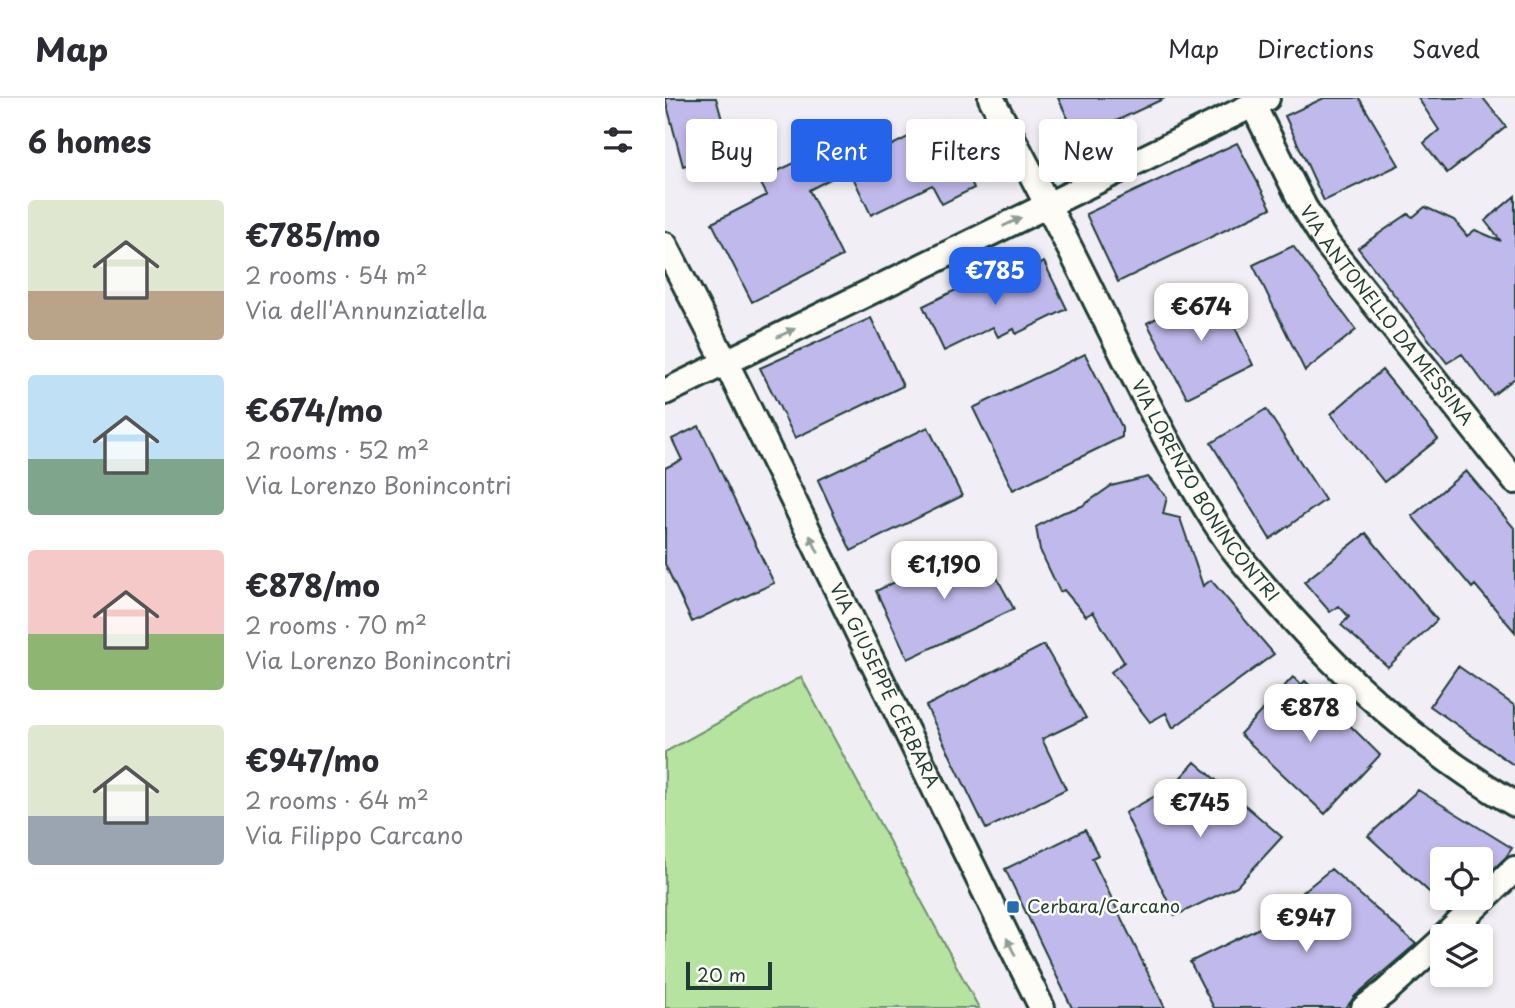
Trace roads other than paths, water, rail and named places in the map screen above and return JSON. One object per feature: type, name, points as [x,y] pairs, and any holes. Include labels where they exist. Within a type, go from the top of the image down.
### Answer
[{"type":"street","name":"VIA LORENZO BONINCONTRI","points":[[991,98],[1165,436],[1220,528],[1247,566],[1314,642],[1392,718],[1441,757],[1515,804]]},
{"type":"street","points":[[665,392],[1260,102]]},
{"type":"street","name":"VIA ANTONELLO DA MESSINA","points":[[1260,102],[1304,207],[1327,244],[1515,481]]},
{"type":"street","name":"VIA GIUSEPPE CERBARA","points":[[665,245],[1042,1008]]},
{"type":"street","points":[[1458,924],[1515,869]]},
{"type":"street","points":[[1364,1008],[1430,951]]},
{"type":"place","name":"Cerbara/Carcano","points":[[1013,907]]}]
